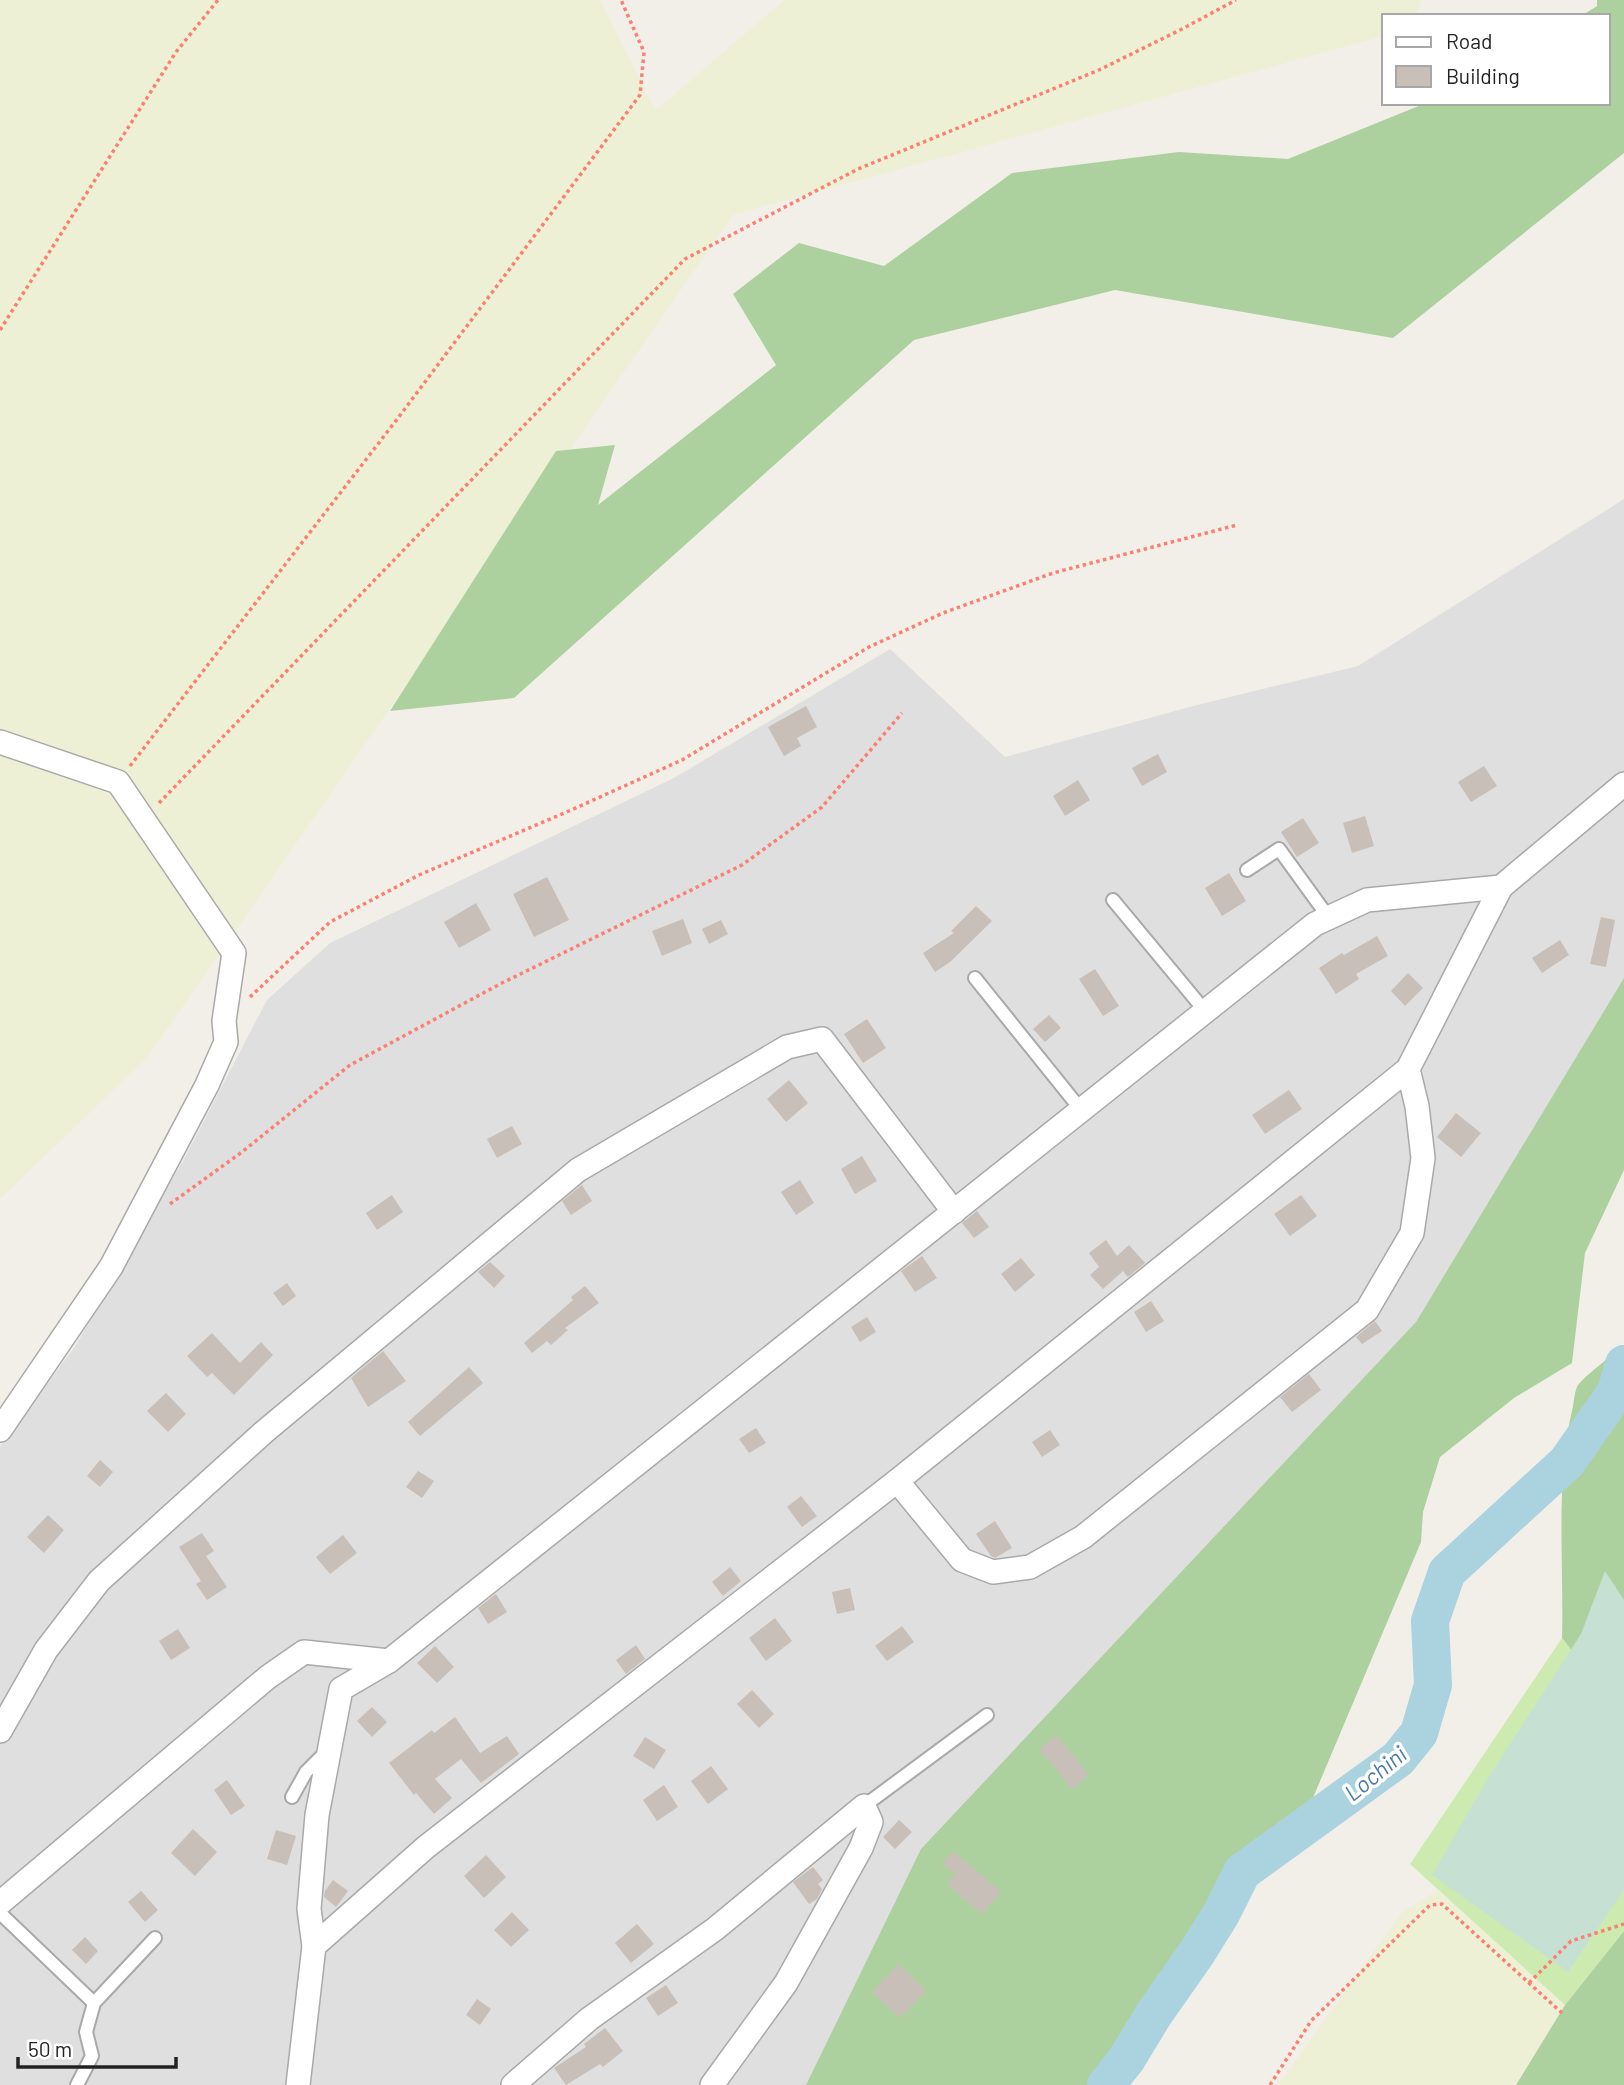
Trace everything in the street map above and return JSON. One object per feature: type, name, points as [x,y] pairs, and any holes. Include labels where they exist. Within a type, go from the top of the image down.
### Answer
[{"type":"street","points":[[0,742],[118,782],[234,953],[224,1021],[226,1042],[207,1085],[111,1267],[0,1430]]},
{"type":"street","points":[[314,1945],[426,1847],[897,1481],[1408,1069],[1501,887],[1624,784]]},
{"type":"street","points":[[298,2085],[314,1945],[309,1909],[317,1815],[341,1689],[389,1661],[1315,924],[1367,900],[1501,887]]},
{"type":"street","points":[[0,1731],[46,1650],[99,1581],[264,1432],[578,1170],[787,1047],[822,1039],[954,1212]]},
{"type":"street","points":[[897,1481],[962,1560],[993,1572],[1030,1567],[1083,1536],[1367,1310],[1412,1233],[1423,1157],[1418,1106],[1408,1069]]},
{"type":"street","points":[[0,1903],[268,1677],[304,1652],[389,1661]]},
{"type":"street","points":[[513,2085],[589,2019],[715,1929],[864,1806],[871,1822],[862,1848],[786,1983],[712,2085]]},
{"type":"lane","points":[[1247,870],[1279,849],[1329,918]]},
{"type":"lane","points":[[1113,900],[1205,1012]]},
{"type":"lane","points":[[975,978],[1082,1111]]},
{"type":"lane","points":[[864,1806],[987,1715]]},
{"type":"lane","points":[[292,1797],[306,1772],[328,1749]]},
{"type":"lane","points":[[0,1913],[94,2003]]},
{"type":"lane","points":[[77,2085],[92,2056],[86,2032],[94,2003],[155,1938]]},
{"type":"path","points":[[0,330],[176,52],[218,0]]},
{"type":"path","points":[[118,782],[398,418],[640,95],[644,52],[621,0]]},
{"type":"path","points":[[143,819],[685,259],[858,169],[1099,70],[1236,0]]},
{"type":"path","points":[[224,1021],[330,922],[419,876],[682,760],[869,647],[943,613],[1053,573],[1237,525]]},
{"type":"path","points":[[166,1208],[242,1152],[350,1065],[500,984],[742,865],[822,807],[902,713]]},
{"type":"path","points":[[1270,2085],[1311,2021],[1430,1905],[1442,1904],[1562,2013]]},
{"type":"path","points":[[1529,1983],[1571,1941],[1624,1924]]},
{"type":"shaded area","points":[[1624,499],[1624,1010],[942,2085],[0,2085],[0,1446],[74,1348],[184,1159],[267,1000],[330,943],[674,778],[890,649],[1005,757],[1201,704],[1358,666]]},
{"type":"green space","points":[[0,0],[600,0],[656,110],[784,0],[1421,0],[1418,14],[1382,14],[1382,37],[733,215],[147,1058],[0,1199]]},
{"type":"green space","points":[[1597,0],[1624,0],[1624,153],[1393,338],[1115,290],[914,340],[514,698],[390,711],[556,451],[615,445],[598,505],[776,365],[733,294],[799,243],[884,266],[1012,173],[1179,152],[1288,159],[1421,105],[1610,105],[1610,14],[1584,14],[1597,6]]},
{"type":"green space","points":[[1624,978],[1624,1170],[1585,1253],[1572,1363],[1514,1398],[1440,1457],[1423,1512],[1421,1542],[1307,1812],[1231,1868],[1092,2085],[806,2085],[921,1849],[1416,1322]]},
{"type":"green space","points":[[1624,1347],[1624,1604],[1584,1666],[1562,1638],[1562,1492],[1567,1434],[1578,1385]]},
{"type":"green space","points":[[1605,1571],[1624,1600],[1624,1890],[1568,1972],[1432,1875],[1488,1778],[1581,1634]]},
{"type":"green space","points":[[1624,1604],[1624,1931],[1565,2005],[1410,1864],[1562,1638],[1584,1665]]},
{"type":"green space","points":[[1438,1890],[1565,2005],[1515,2085],[1278,2085],[1402,1912]]},
{"type":"green space","points":[[1624,1931],[1624,2085],[1516,2085],[1565,2005]]},
{"type":"building","points":[[806,706],[817,727],[797,738],[801,746],[784,756],[768,727]]},
{"type":"building","points":[[1158,754],[1167,772],[1142,786],[1132,768]]},
{"type":"building","points":[[1484,766],[1497,786],[1471,802],[1458,782]]},
{"type":"building","points":[[1078,780],[1090,800],[1065,816],[1053,796]]},
{"type":"building","points":[[1365,816],[1374,846],[1352,853],[1343,823]]},
{"type":"building","points":[[1303,818],[1319,843],[1297,857],[1281,832]]},
{"type":"building","points":[[1229,873],[1246,901],[1222,916],[1205,888]]},
{"type":"building","points":[[547,877],[569,920],[534,937],[513,894]]},
{"type":"building","points":[[476,903],[491,930],[459,948],[444,922]]},
{"type":"building","points":[[976,906],[992,921],[950,962],[935,972],[923,953],[954,933],[951,931]]},
{"type":"building","points":[[1601,917],[1615,920],[1606,967],[1590,964]]},
{"type":"building","points":[[683,919],[692,943],[662,956],[652,931]]},
{"type":"building","points":[[721,920],[728,934],[709,944],[702,929]]},
{"type":"building","points":[[1377,936],[1388,956],[1356,974],[1359,979],[1336,994],[1319,968]]},
{"type":"building","points":[[1560,940],[1569,955],[1542,973],[1532,958]]},
{"type":"building","points":[[1095,969],[1119,1006],[1103,1016],[1079,979]]},
{"type":"building","points":[[1408,973],[1423,988],[1405,1006],[1391,991]]},
{"type":"building","points":[[1049,1015],[1061,1028],[1045,1042],[1033,1029]]},
{"type":"building","points":[[867,1019],[886,1048],[863,1063],[844,1034]]},
{"type":"building","points":[[789,1080],[808,1103],[786,1122],[767,1099]]},
{"type":"building","points":[[1289,1090],[1302,1109],[1265,1134],[1252,1115]]},
{"type":"building","points":[[1456,1113],[1481,1133],[1461,1157],[1437,1137]]},
{"type":"building","points":[[512,1126],[522,1144],[497,1158],[487,1139]]},
{"type":"building","points":[[862,1156],[877,1181],[855,1194],[841,1169]]},
{"type":"building","points":[[800,1180],[814,1203],[796,1215],[781,1192]]},
{"type":"building","points":[[582,1185],[592,1201],[571,1215],[562,1201]]},
{"type":"building","points":[[392,1195],[403,1212],[377,1230],[366,1213]]},
{"type":"building","points":[[1301,1195],[1317,1216],[1290,1236],[1274,1214]]},
{"type":"building","points":[[977,1211],[989,1227],[974,1238],[962,1223]]},
{"type":"building","points":[[1106,1240],[1117,1256],[1129,1245],[1145,1263],[1128,1277],[1123,1271],[1103,1289],[1090,1275],[1099,1267],[1089,1253]]},
{"type":"building","points":[[922,1256],[937,1278],[915,1292],[901,1271]]},
{"type":"building","points":[[1021,1258],[1035,1275],[1015,1292],[1001,1274]]},
{"type":"building","points":[[490,1262],[505,1276],[494,1288],[478,1272]]},
{"type":"building","points":[[287,1283],[296,1296],[283,1306],[273,1293]]},
{"type":"building","points":[[585,1286],[599,1303],[565,1328],[568,1330],[551,1345],[547,1341],[532,1353],[524,1343]]},
{"type":"building","points":[[1151,1301],[1164,1321],[1146,1332],[1134,1312]]},
{"type":"building","points":[[867,1317],[876,1332],[860,1342],[851,1327]]},
{"type":"building","points":[[1375,1321],[1382,1331],[1362,1344],[1356,1337]]},
{"type":"building","points":[[212,1333],[240,1363],[261,1342],[273,1355],[234,1395],[212,1373],[207,1377],[187,1356]]},
{"type":"building","points":[[383,1351],[406,1381],[368,1407],[351,1378]]},
{"type":"building","points":[[469,1367],[483,1383],[420,1436],[408,1422]]},
{"type":"building","points":[[1309,1374],[1321,1390],[1292,1412],[1280,1397]]},
{"type":"building","points":[[166,1393],[186,1414],[168,1432],[147,1411]]},
{"type":"building","points":[[756,1428],[766,1443],[749,1453],[739,1439]]},
{"type":"building","points":[[1050,1430],[1060,1445],[1042,1457],[1032,1442]]},
{"type":"building","points":[[100,1460],[113,1472],[100,1487],[87,1476]]},
{"type":"building","points":[[418,1471],[434,1481],[422,1498],[406,1487]]},
{"type":"building","points":[[801,1496],[817,1516],[802,1527],[787,1507]]},
{"type":"building","points":[[48,1515],[64,1530],[44,1553],[27,1537]]},
{"type":"building","points":[[995,1521],[1012,1548],[995,1558],[976,1534]]},
{"type":"building","points":[[202,1533],[214,1551],[206,1556],[227,1587],[207,1600],[196,1584],[201,1581],[179,1547]]},
{"type":"building","points":[[343,1535],[357,1553],[330,1574],[316,1557]]},
{"type":"building","points":[[730,1567],[741,1581],[723,1596],[712,1582]]},
{"type":"building","points":[[850,1588],[855,1610],[837,1614],[832,1592]]},
{"type":"building","points":[[496,1594],[507,1612],[488,1624],[478,1608]]},
{"type":"building","points":[[775,1618],[792,1641],[766,1661],[749,1638]]},
{"type":"building","points":[[902,1626],[914,1642],[887,1661],[875,1646]]},
{"type":"building","points":[[178,1629],[190,1648],[171,1660],[159,1641]]},
{"type":"building","points":[[636,1645],[645,1659],[626,1674],[616,1660]]},
{"type":"building","points":[[435,1646],[454,1667],[437,1683],[417,1663]]},
{"type":"building","points":[[752,1690],[774,1714],[759,1728],[737,1704]]},
{"type":"building","points":[[372,1707],[387,1722],[372,1737],[357,1721]]},
{"type":"building","points":[[455,1717],[480,1753],[507,1736],[519,1754],[481,1783],[461,1759],[435,1779],[452,1798],[434,1814],[416,1793],[414,1795],[389,1763],[432,1730],[434,1733]]},
{"type":"building","points":[[1056,1735],[1089,1775],[1072,1789],[1039,1749]]},
{"type":"building","points":[[645,1737],[666,1750],[654,1769],[633,1756]]},
{"type":"building","points":[[711,1766],[728,1789],[708,1804],[691,1781]]},
{"type":"building","points":[[227,1780],[245,1806],[231,1815],[214,1790]]},
{"type":"building","points":[[664,1785],[678,1807],[657,1821],[643,1800]]},
{"type":"building","points":[[899,1820],[912,1832],[895,1849],[883,1837]]},
{"type":"building","points":[[193,1829],[217,1852],[195,1876],[171,1853]]},
{"type":"building","points":[[276,1830],[296,1836],[287,1865],[267,1859]]},
{"type":"building","points":[[953,1851],[1001,1892],[982,1914],[947,1884],[955,1874],[942,1864]]},
{"type":"building","points":[[486,1855],[506,1877],[484,1898],[464,1876]]},
{"type":"building","points":[[813,1867],[823,1880],[818,1884],[822,1889],[817,1899],[809,1904],[793,1882]]},
{"type":"building","points":[[333,1880],[348,1891],[336,1907],[324,1897]]},
{"type":"building","points":[[141,1891],[158,1910],[145,1922],[128,1902]]},
{"type":"building","points":[[512,1912],[529,1930],[511,1947],[494,1930]]},
{"type":"building","points":[[637,1924],[654,1944],[631,1963],[615,1943]]},
{"type":"building","points":[[85,1937],[98,1951],[86,1964],[72,1950]]},
{"type":"building","points":[[898,1964],[926,1990],[900,2018],[872,1992]]},
{"type":"building","points":[[666,1985],[678,2003],[658,2016],[646,1998]]},
{"type":"building","points":[[477,1999],[491,2009],[480,2025],[466,2015]]},
{"type":"building","points":[[605,2028],[623,2051],[603,2067],[600,2064],[566,2085],[554,2068],[586,2047],[584,2044]]},
{"type":"waterway","name":"Lochini","points":[[1106,2085],[1126,2060],[1198,1951],[1242,1872],[1398,1759],[1419,1733],[1433,1685],[1430,1621],[1447,1572],[1567,1462],[1616,1392],[1624,1364]]}]
